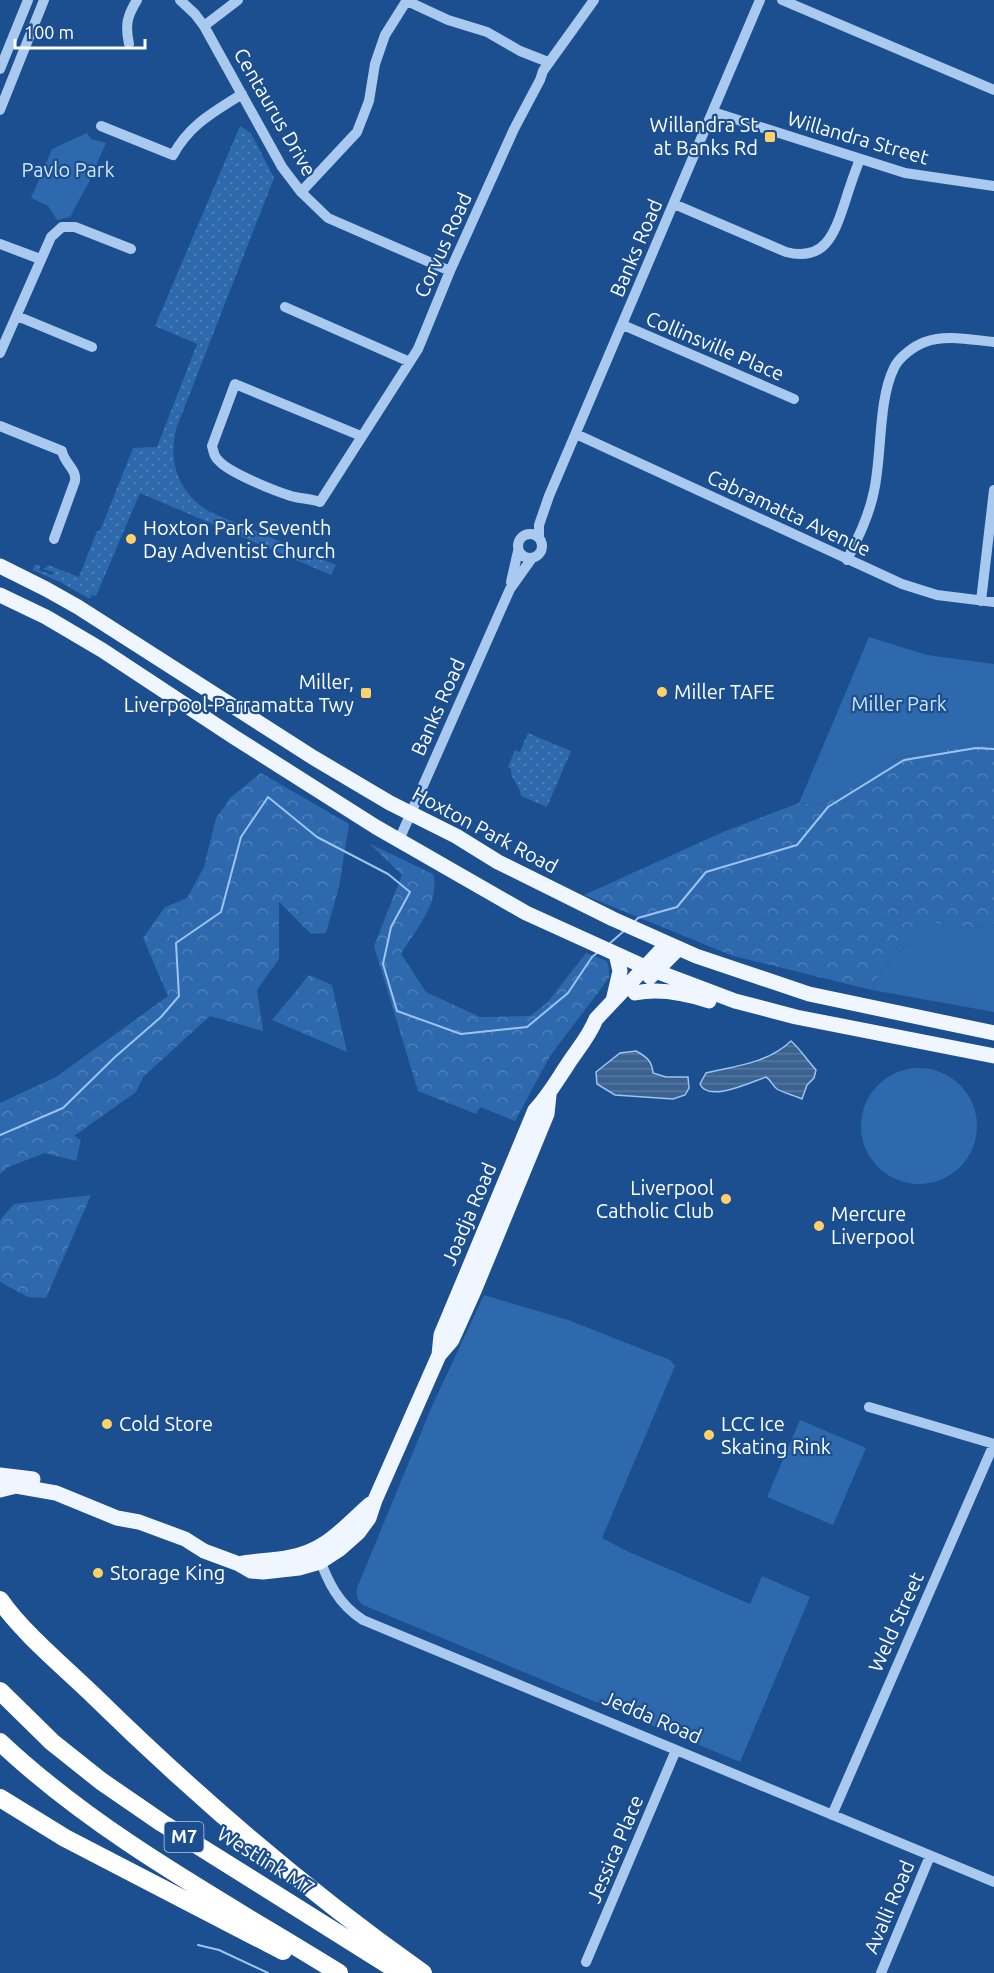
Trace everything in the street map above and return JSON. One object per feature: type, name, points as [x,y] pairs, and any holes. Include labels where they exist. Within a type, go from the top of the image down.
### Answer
[{"type":"highway","points":[[0,1600],[19,1622],[115,1717],[270,1856],[423,1973]]},
{"type":"highway","name":"Westlink M7","points":[[0,1691],[52,1742],[101,1782],[401,1973]]},
{"type":"highway","name":"M7","points":[[0,1742],[58,1793],[102,1825],[339,1973]]},
{"type":"highway","points":[[0,1798],[65,1838],[325,1973]]},
{"type":"main road","name":"Hoxton Park Road","points":[[0,566],[88,613],[314,758],[412,815],[456,836],[498,862],[673,947],[723,967],[809,994],[994,1033]]},
{"type":"main road","points":[[0,595],[46,617],[102,650],[298,778],[399,840],[526,913],[589,940],[618,957],[735,1001],[777,1013]]},
{"type":"main road","name":"Joadja Road","points":[[318,1555],[375,1500],[439,1355],[441,1335],[535,1110],[549,1095],[591,1032],[597,1019],[613,1001],[673,947]]},
{"type":"main road","points":[[613,1001],[620,971],[618,957]]},
{"type":"main road","name":"Joadja Road","points":[[591,1032],[604,1024],[635,993],[650,969]]},
{"type":"main road","points":[[635,993],[668,991],[729,1006],[777,1013],[994,1056]]},
{"type":"main road","points":[[0,1475],[29,1478],[46,1483],[56,1493]]},
{"type":"main road","points":[[0,1490],[16,1486],[56,1493],[117,1518],[138,1532],[182,1549],[204,1551],[239,1564],[253,1560],[318,1555]]},
{"type":"street","points":[[0,69],[28,0]]},
{"type":"street","points":[[0,111],[44,0]]},
{"type":"street","points":[[129,44],[127,32],[129,14],[137,0]]},
{"type":"street","name":"Centaurus Drive","points":[[180,0],[204,26],[282,166],[300,192],[328,218],[450,271]]},
{"type":"street","points":[[204,26],[238,0]]},
{"type":"street","points":[[300,192],[357,132],[369,100],[375,64],[385,35],[407,0],[448,20],[487,32],[520,51],[548,62]]},
{"type":"street","name":"Corvus Road","points":[[361,436],[235,384],[212,446],[214,456],[230,470],[289,496],[310,498],[320,502],[418,349],[450,271],[514,129],[548,62],[594,0]]},
{"type":"street","name":"Banks Road","points":[[539,538],[538,530],[544,510],[760,0]]},
{"type":"street","points":[[782,0],[994,90]]},
{"type":"street","points":[[101,126],[173,155],[182,138],[201,120],[242,94]]},
{"type":"street","name":"Willandra Street","points":[[714,112],[915,175],[994,186]]},
{"type":"street","points":[[674,204],[786,252],[802,254],[812,252],[823,246],[833,234],[860,159]]},
{"type":"street","points":[[0,352],[18,316],[40,259],[55,232],[68,226],[83,229],[131,249]]},
{"type":"street","points":[[0,244],[40,259]]},
{"type":"street","points":[[285,307],[410,362]]},
{"type":"street","points":[[18,316],[92,347]]},
{"type":"street","name":"Collinsville Place","points":[[622,325],[794,399]]},
{"type":"street","points":[[847,560],[868,513],[875,490],[886,393],[895,366],[911,350],[924,342],[936,339],[994,342]]},
{"type":"street","points":[[0,426],[62,451],[64,460],[73,469],[76,476],[75,481],[54,539]]},
{"type":"street","name":"Cabramatta Avenue","points":[[576,434],[847,560],[919,590],[957,599],[994,602]]},
{"type":"street","points":[[981,601],[994,490]]},
{"type":"street","name":"Banks Road","points":[[528,533],[544,510]]},
{"type":"street","points":[[528,533],[539,538],[542,548],[539,555],[532,558],[523,556],[517,547],[519,539],[528,533]]},
{"type":"street","name":"Banks Road","points":[[399,840],[510,589],[518,551]]},
{"type":"street","name":"Banks Road","points":[[510,589],[532,558]]},
{"type":"street","points":[[869,1407],[994,1444]]},
{"type":"street","name":"Weld Street","points":[[832,1815],[994,1444]]},
{"type":"street","name":"Jedda Road","points":[[318,1555],[339,1601],[363,1620],[994,1882]]},
{"type":"street","name":"Jessica Place","points":[[586,1962],[676,1750]]},
{"type":"street","name":"Avalli Road","points":[[881,1973],[930,1856]]},
{"type":"green space","points":[[240,126],[251,133],[274,178],[176,429],[175,466],[190,496],[210,512],[336,565],[331,575],[140,493],[96,596],[92,595],[90,599],[33,570],[35,564],[40,566],[39,570],[52,575],[54,572],[42,569],[48,565],[79,577],[133,448],[157,447],[197,344],[155,326]]},
{"type":"green space","name":"Pavlo Park","points":[[87,133],[91,139],[106,143],[70,217],[57,220],[48,206],[31,198],[52,149]]},
{"type":"green space","name":"Miller Park","points":[[869,637],[927,655],[994,664],[994,745],[978,744],[901,757],[821,805],[799,803]]},
{"type":"green space","points":[[528,733],[571,751],[547,807],[521,796],[511,769],[508,767],[515,750],[520,752]]},
{"type":"green space","points":[[978,744],[994,745],[994,924],[974,928],[932,923],[906,944],[889,962],[872,990],[733,956],[584,895],[723,832],[799,803],[821,805],[901,757]]},
{"type":"green space","points":[[261,773],[349,824],[339,887],[326,933],[311,934],[279,902],[279,959],[257,990],[263,1031],[210,1016],[143,1077],[136,1092],[74,1136],[81,1140],[76,1161],[45,1153],[8,1167],[0,1174],[0,1103],[56,1077],[168,996],[143,938],[165,907],[187,898],[204,867],[216,818],[231,797]]},
{"type":"green space","points":[[370,844],[433,874],[434,885],[430,906],[401,954],[426,992],[480,1017],[530,1016],[547,1003],[586,953],[607,961],[609,978],[550,1056],[515,1121],[480,1107],[476,1114],[418,1091],[374,946],[402,875]]},
{"type":"green space","points":[[932,923],[974,928],[994,924],[994,1012],[872,990],[875,981],[888,963]]},
{"type":"green space","points":[[309,975],[332,985],[347,1052],[272,1020]]},
{"type":"green space","points":[[919,1068],[941,1073],[960,1085],[972,1104],[977,1126],[972,1148],[960,1167],[941,1179],[919,1184],[897,1179],[878,1167],[866,1148],[861,1126],[866,1104],[878,1085],[897,1073]]},
{"type":"green space","points":[[91,1195],[46,1298],[28,1297],[0,1282],[0,1220],[14,1204]]},
{"type":"green space","points":[[484,1295],[568,1320],[670,1360],[675,1366],[602,1538],[750,1604],[762,1576],[810,1597],[740,1762],[363,1605],[358,1600],[357,1588],[432,1406]]},
{"type":"green space","points":[[800,1420],[866,1448],[833,1525],[767,1497]]},
{"type":"shaded area","points":[[791,1041],[816,1070],[802,1099],[777,1089],[766,1077],[730,1090],[712,1092],[700,1084],[706,1073],[762,1059]]},
{"type":"shaded area","points":[[636,1051],[648,1060],[653,1073],[666,1077],[688,1077],[689,1088],[685,1095],[673,1099],[615,1095],[597,1084],[596,1072],[620,1053]]},
{"type":"waterway","points":[[634,922],[638,918],[677,907],[706,872],[797,845],[828,807],[904,760],[976,748],[994,749]]},
{"type":"waterway","points":[[0,1135],[63,1108],[115,1057],[161,1017],[179,996],[176,943],[221,912],[241,837],[268,797],[317,837],[388,874],[410,892],[391,927],[383,964],[397,1011],[461,1034],[527,1027],[568,993],[597,953]]},
{"type":"waterway","points":[[609,944],[625,930]]},
{"type":"waterway","points":[[198,1945],[219,1950],[268,1973]]},
{"type":"place","name":"Willandra St at Banks Rd","points":[[770,137]]},
{"type":"place","name":"Hoxton Park Seventh Day Adventist Church","points":[[131,539]]},
{"type":"place","name":"Miller TAFE","points":[[662,692]]},
{"type":"place","name":"Miller, Liverpool-Parramatta Twy","points":[[366,693]]},
{"type":"place","name":"Liverpool Catholic Club","points":[[726,1199]]},
{"type":"place","name":"Mercure Liverpool","points":[[819,1226]]},
{"type":"place","name":"Cold Store","points":[[107,1424]]},
{"type":"place","name":"LCC Ice Skating Rink","points":[[709,1435]]},
{"type":"place","name":"Storage King","points":[[98,1573]]}]
